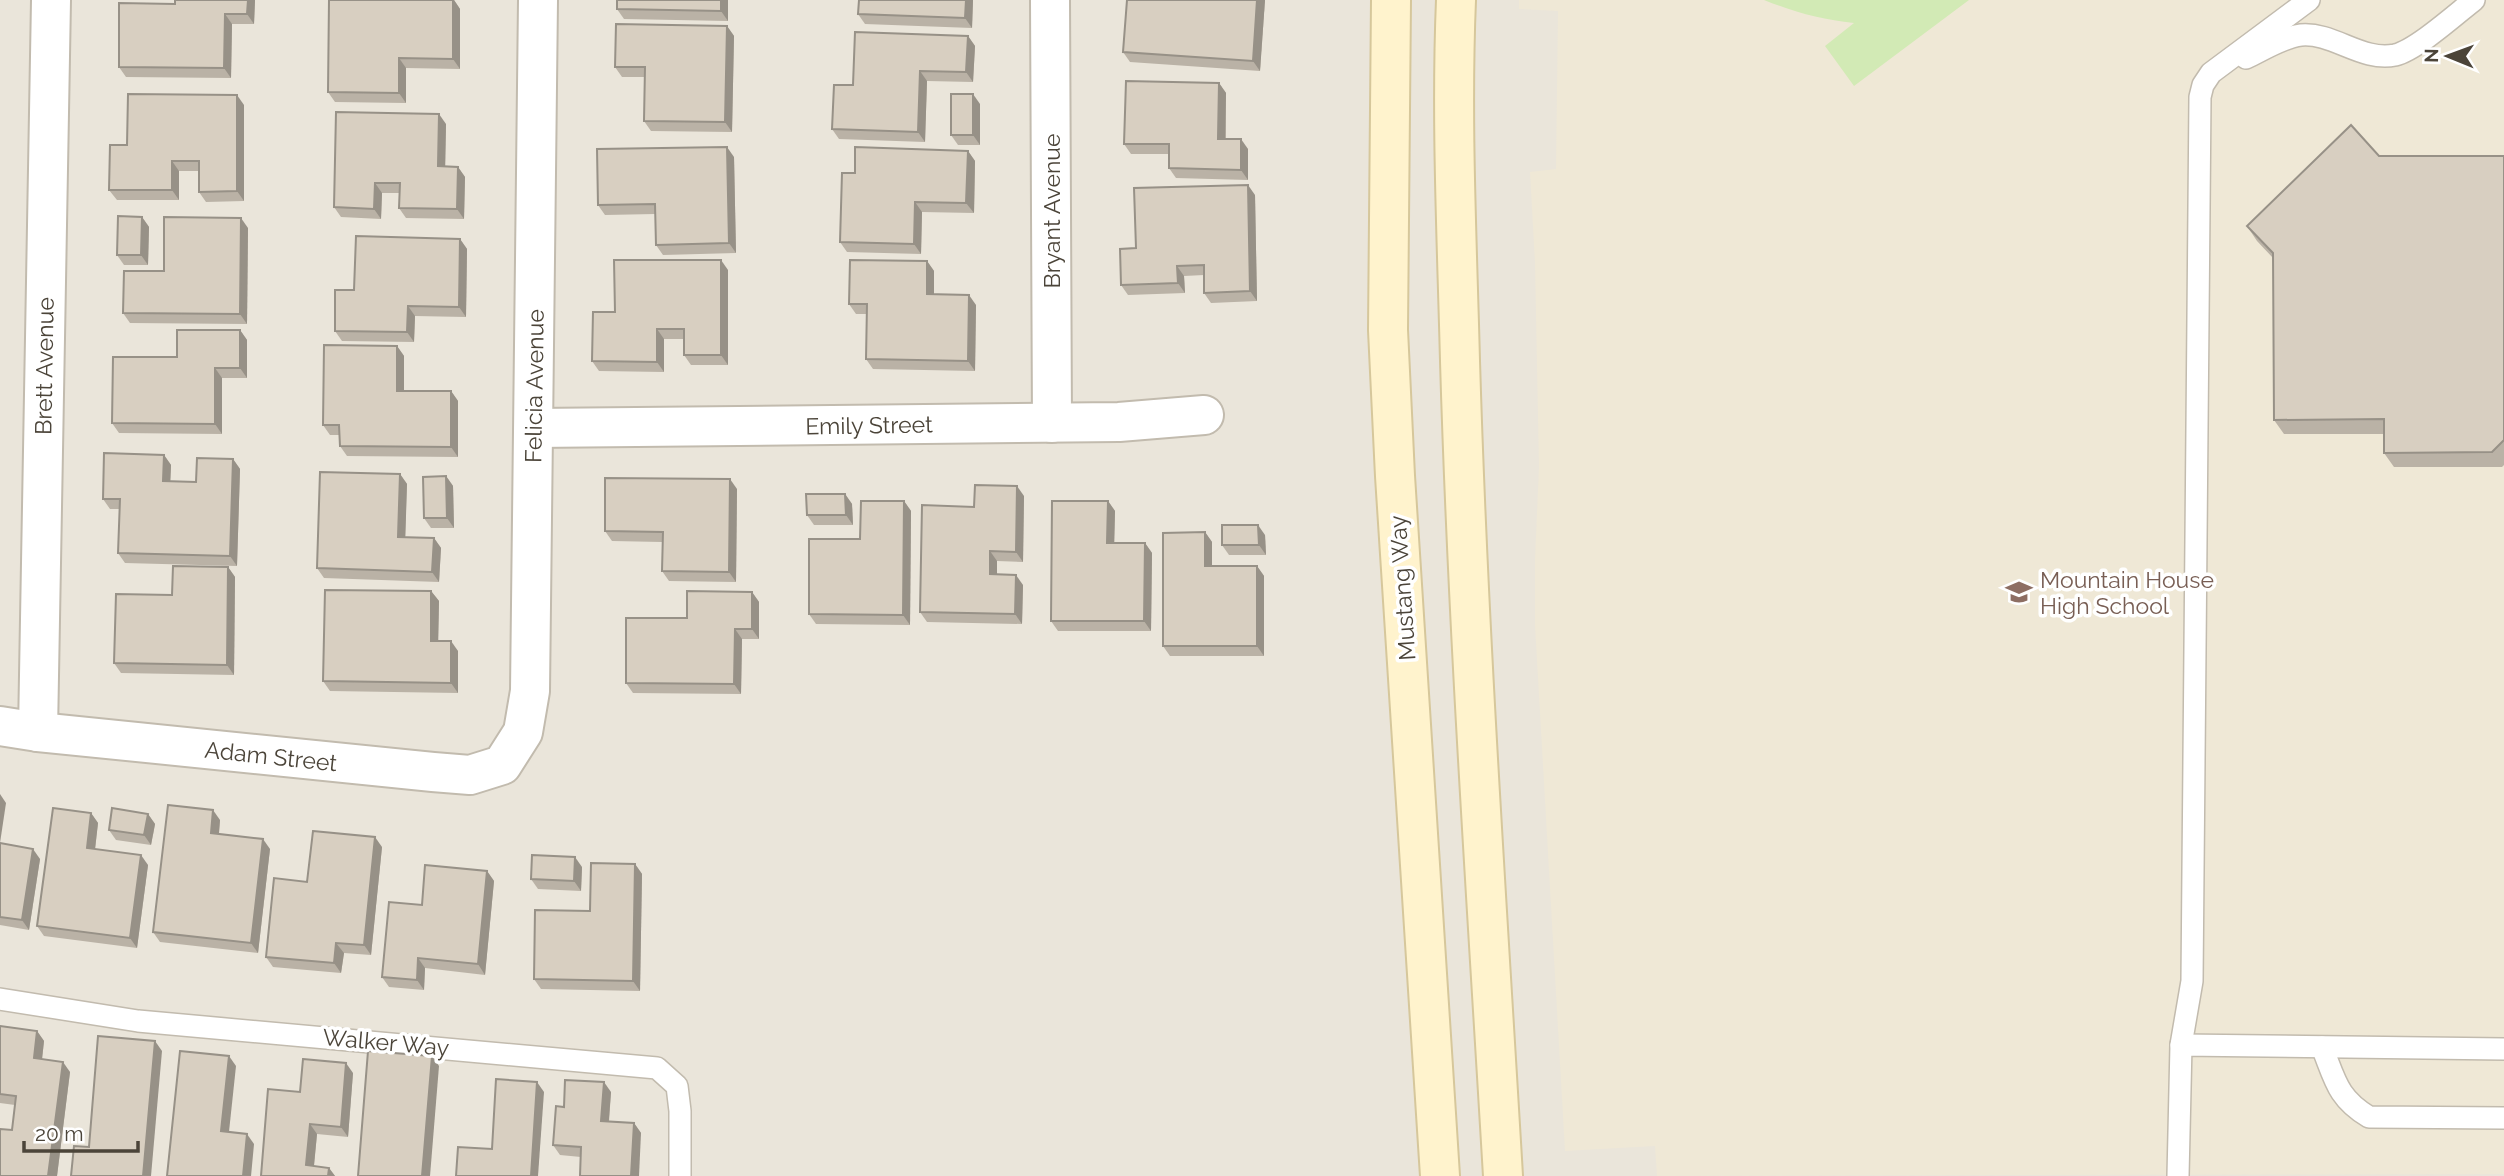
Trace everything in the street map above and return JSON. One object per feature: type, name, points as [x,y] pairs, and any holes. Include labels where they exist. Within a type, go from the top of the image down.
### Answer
[{"type":"street","name":"Brett Avenue","points":[[38,732],[51,0]]},
{"type":"street","name":"Felicia Avenue","points":[[502,765],[523,732],[530,691],[538,0]]},
{"type":"street","name":"Bryant Avenue","points":[[1050,0],[1052,423]]},
{"type":"street","name":"Mustang Way","points":[[1391,0],[1388,330],[1440,1176]]},
{"type":"street","points":[[1456,0],[1454,141],[1463,451],[1472,656],[1503,1176]]},
{"type":"street","name":"Emily Street","points":[[534,428],[1119,422],[1205,415]]},
{"type":"street","name":"Adam Street","points":[[0,726],[470,775],[502,765]]},
{"type":"lane","points":[[2178,1176],[2181,1045],[2192,981],[2199,109],[2203,85],[2211,74],[2309,0]]},
{"type":"lane","points":[[2211,74],[2298,35],[2320,37],[2369,54],[2393,56],[2407,51],[2474,0]]},
{"type":"lane","name":"Walker Way","points":[[0,999],[138,1021],[657,1068],[677,1086],[680,1111],[680,1176]]},
{"type":"lane","points":[[2181,1045],[2504,1049]]},
{"type":"lane","points":[[2322,1047],[2340,1093],[2353,1107],[2369,1117],[2504,1118]]},
{"type":"shaded area","points":[[0,0],[2504,0],[2504,1176],[0,1176]]},
{"type":"shaded area","name":"Mountain House High School","points":[[1519,0],[2504,0],[2504,1174],[1657,1176],[1655,1146],[1565,1151],[1535,625],[1539,467],[1535,263],[1530,172],[1556,169],[1558,11],[1519,9]]},
{"type":"green space","points":[[1764,0],[1969,0],[1854,86],[1825,46],[1854,23],[1808,15]]},
{"type":"building","points":[[175,0],[248,0],[247,14],[225,14],[224,68],[119,67],[119,3],[175,4]]},
{"type":"building","points":[[329,0],[453,0],[453,59],[399,58],[399,93],[328,92]]},
{"type":"building","points":[[617,0],[721,0],[721,11],[617,9]]},
{"type":"building","points":[[859,0],[966,0],[965,18],[858,14]]},
{"type":"building","points":[[1127,0],[1257,0],[1253,61],[1123,52]]},
{"type":"building","points":[[616,24],[727,26],[725,122],[644,121],[645,67],[615,67]]},
{"type":"building","points":[[855,32],[968,36],[966,72],[920,71],[918,132],[832,129],[834,85],[853,85]]},
{"type":"building","points":[[1126,81],[1219,83],[1218,139],[1241,139],[1241,170],[1169,168],[1169,144],[1124,144]]},
{"type":"building","points":[[128,94],[237,95],[237,191],[199,192],[199,161],[172,161],[172,190],[109,190],[110,145],[127,145]]},
{"type":"building","points":[[951,94],[973,94],[973,135],[951,135]]},
{"type":"building","points":[[336,112],[439,114],[438,166],[458,167],[457,209],[399,208],[400,183],[375,183],[374,209],[334,207]]},
{"type":"building","points":[[2351,125],[2379,156],[2504,156],[2504,440],[2492,452],[2384,453],[2384,419],[2274,420],[2273,253],[2247,226]]},
{"type":"building","points":[[727,147],[729,243],[656,245],[655,204],[598,205],[597,149]]},
{"type":"building","points":[[855,147],[968,151],[966,203],[915,202],[914,244],[840,242],[842,173],[855,173]]},
{"type":"building","points":[[1248,185],[1250,291],[1204,293],[1204,265],[1177,266],[1178,283],[1121,285],[1120,249],[1136,248],[1134,188]]},
{"type":"building","points":[[118,216],[142,217],[141,255],[117,255]]},
{"type":"building","points":[[164,217],[241,218],[240,314],[123,313],[124,271],[164,271]]},
{"type":"building","points":[[356,236],[460,239],[459,307],[408,306],[407,332],[335,331],[335,290],[354,290]]},
{"type":"building","points":[[614,260],[721,260],[721,355],[684,355],[684,329],[657,329],[657,362],[592,361],[593,312],[615,312]]},
{"type":"building","points":[[850,260],[927,261],[927,294],[969,295],[968,361],[866,359],[867,304],[849,304]]},
{"type":"building","points":[[177,330],[240,330],[240,368],[215,368],[215,424],[112,423],[113,357],[177,357]]},
{"type":"building","points":[[324,345],[397,346],[397,391],[451,391],[451,447],[340,446],[339,425],[323,425]]},
{"type":"building","points":[[104,453],[164,455],[163,481],[196,482],[197,458],[233,459],[230,556],[118,553],[120,499],[103,499]]},
{"type":"building","points":[[320,472],[400,474],[398,537],[434,538],[432,572],[317,568]]},
{"type":"building","points":[[446,476],[447,518],[424,518],[423,477]]},
{"type":"building","points":[[605,478],[730,479],[729,572],[662,571],[663,532],[605,531]]},
{"type":"building","points":[[975,485],[1017,486],[1016,552],[990,551],[990,574],[1016,575],[1015,614],[920,612],[922,505],[974,507]]},
{"type":"building","points":[[806,494],[845,494],[846,515],[807,515]]},
{"type":"building","points":[[861,501],[904,501],[903,615],[809,614],[809,539],[860,539]]},
{"type":"building","points":[[1052,501],[1108,501],[1107,543],[1145,543],[1144,621],[1051,621]]},
{"type":"building","points":[[1222,525],[1258,525],[1259,545],[1222,545]]},
{"type":"building","points":[[1205,532],[1205,566],[1257,566],[1257,646],[1163,646],[1163,533]]},
{"type":"building","points":[[173,566],[228,567],[227,665],[114,663],[116,594],[172,595]]},
{"type":"building","points":[[325,590],[431,591],[431,641],[451,641],[451,683],[323,681]]},
{"type":"building","points":[[687,591],[752,592],[752,629],[735,629],[734,684],[626,683],[626,618],[687,618]]},
{"type":"building","points":[[168,805],[213,810],[211,833],[263,839],[251,943],[153,932]]},
{"type":"building","points":[[53,808],[91,813],[87,848],[141,855],[130,938],[37,926]]},
{"type":"building","points":[[112,808],[148,814],[144,835],[109,830]]},
{"type":"building","points":[[313,831],[375,837],[364,945],[336,943],[334,963],[266,957],[274,878],[307,882]]},
{"type":"building","points":[[0,843],[33,849],[22,920],[0,917]]},
{"type":"building","points":[[532,855],[575,857],[574,881],[531,879]]},
{"type":"building","points":[[591,863],[635,864],[633,981],[534,979],[535,910],[590,911]]},
{"type":"building","points":[[425,865],[487,871],[478,964],[418,958],[417,980],[382,977],[389,902],[422,905]]},
{"type":"building","points":[[0,1026],[37,1031],[34,1058],[63,1062],[48,1176],[0,1176],[0,1129],[12,1130],[16,1096],[0,1094]]},
{"type":"building","points":[[98,1036],[155,1041],[143,1176],[71,1176],[74,1146],[89,1147]]},
{"type":"building","points":[[180,1051],[229,1056],[221,1131],[247,1134],[243,1176],[167,1176]]},
{"type":"building","points":[[368,1051],[432,1056],[422,1176],[358,1176]]},
{"type":"building","points":[[303,1059],[346,1063],[341,1127],[310,1124],[306,1165],[329,1168],[328,1176],[261,1176],[268,1089],[300,1092]]},
{"type":"building","points":[[496,1079],[537,1082],[531,1176],[456,1176],[458,1147],[492,1149]]},
{"type":"building","points":[[565,1080],[604,1082],[601,1121],[634,1123],[631,1176],[580,1176],[581,1147],[553,1145],[556,1106],[564,1107]]},
{"type":"place","name":"Mountain House High School","points":[[2019,592]]}]
